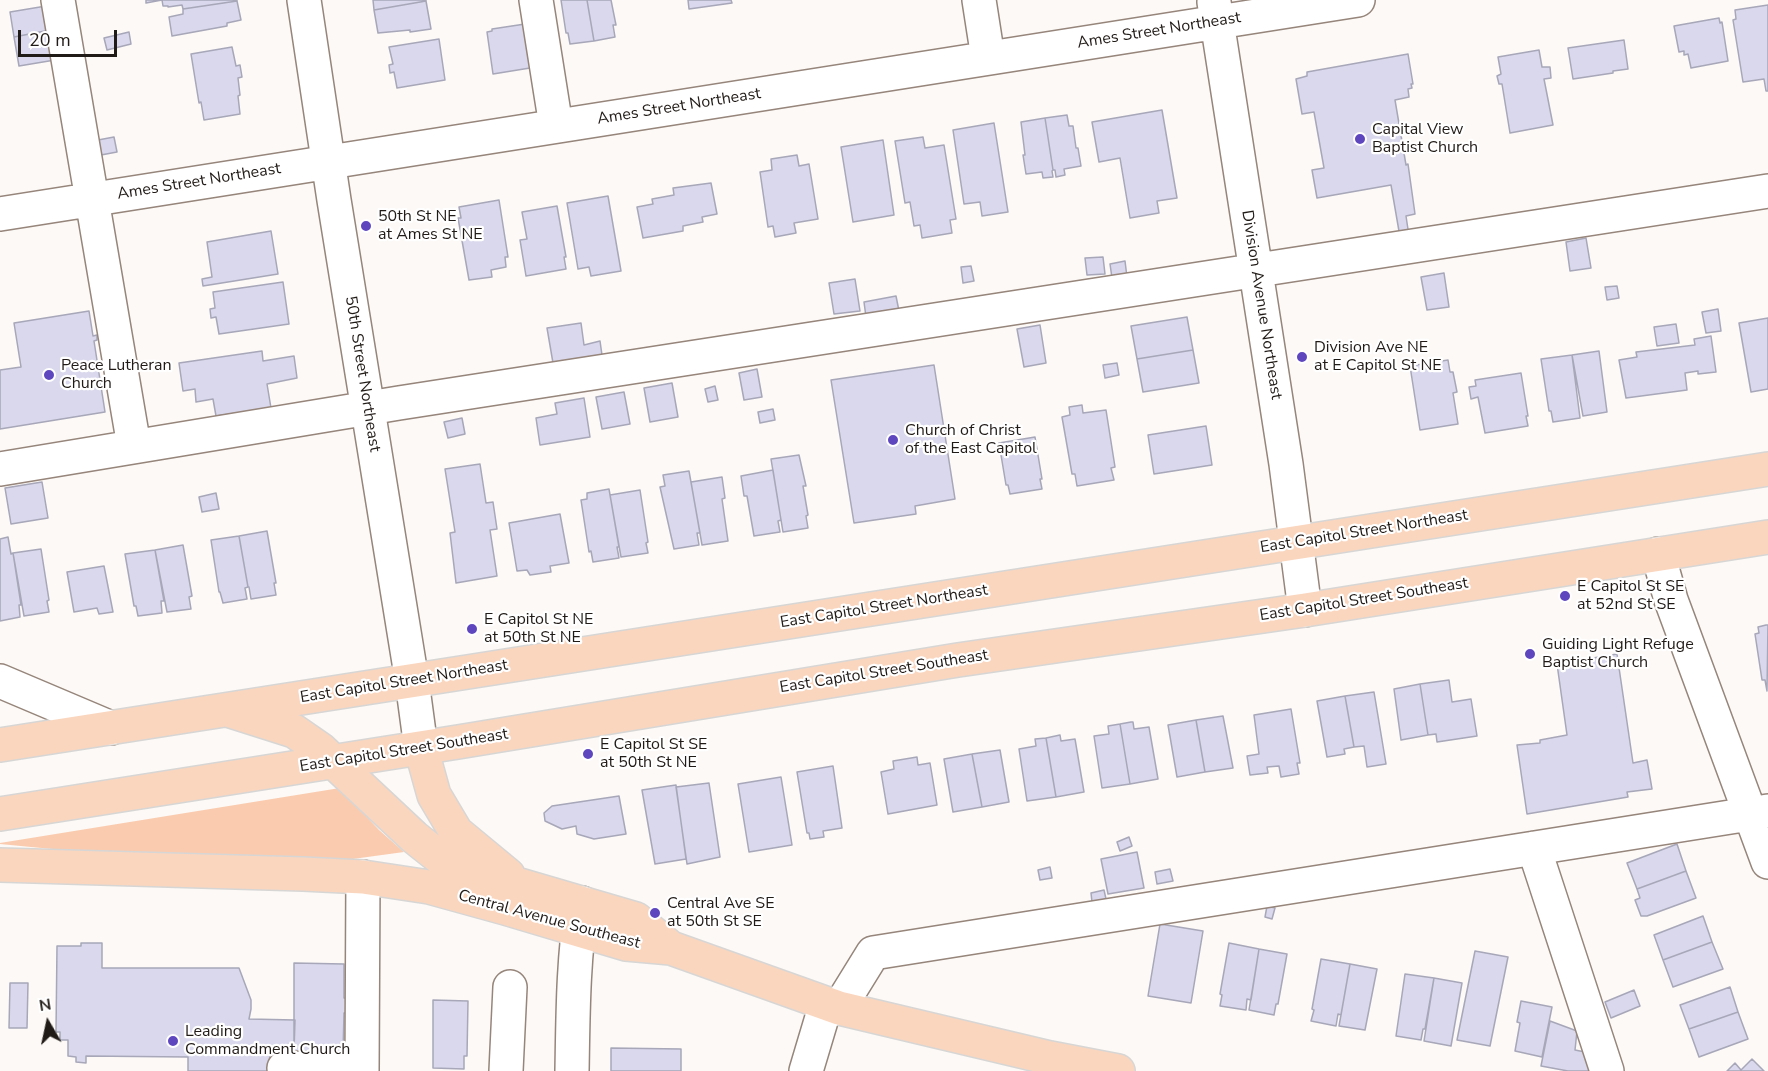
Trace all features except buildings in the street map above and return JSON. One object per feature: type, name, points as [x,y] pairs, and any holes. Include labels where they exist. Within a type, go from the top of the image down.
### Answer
[{"type":"main road","name":"East Capitol Street Northeast","points":[[0,745],[1768,469]]},
{"type":"main road","name":"East Capitol Street Southeast","points":[[0,814],[958,660],[1305,610],[1768,537]]},
{"type":"main road","points":[[226,709],[294,732],[320,749],[414,837],[448,864],[522,885]]},
{"type":"main road","points":[[421,748],[434,795],[456,832],[522,885],[580,917]]},
{"type":"main road","name":"Central Avenue Southeast","points":[[0,865],[363,877],[429,887],[505,908],[580,917],[626,944],[670,948],[833,1006],[1050,1058],[1118,1071]]},
{"type":"street","points":[[58,0],[134,446]]},
{"type":"street","name":"50th Street Northeast","points":[[304,0],[421,748]]},
{"type":"street","points":[[536,0],[555,126]]},
{"type":"street","points":[[979,0],[988,58]]},
{"type":"street","name":"Ames Street Northeast","points":[[0,214],[988,58],[1215,11],[1358,0]]},
{"type":"street","name":"Division Avenue Northeast","points":[[1215,11],[1286,464],[1305,610]]},
{"type":"street","points":[[0,469],[368,408],[1768,191]]},
{"type":"street","points":[[1658,554],[1671,600],[1759,812],[1768,862]]},
{"type":"street","points":[[0,681],[111,728]]},
{"type":"street","points":[[806,1071],[833,1006],[873,952],[1759,812]]},
{"type":"street","points":[[1534,848],[1606,1071]]},
{"type":"street","points":[[285,1068],[362,1070],[363,877]]},
{"type":"street","points":[[572,1071],[574,993],[580,917]]},
{"type":"street","points":[[506,1071],[510,987]]},
{"type":"shaded area","points":[[340,788],[379,830],[404,852],[338,861],[145,858],[0,844],[0,843]]},
{"type":"place","name":"Capital View Baptist Church","points":[[1360,139]]},
{"type":"place","name":"50th St NE at Ames St NE","points":[[366,226]]},
{"type":"place","name":"Division Ave NE at E Capitol St NE","points":[[1302,357]]},
{"type":"place","name":"Peace Lutheran Church","points":[[49,375]]},
{"type":"place","name":"Church of Christ of the East Capitol","points":[[893,440]]},
{"type":"place","name":"E Capitol St SE at 52nd St SE","points":[[1565,596]]},
{"type":"place","name":"E Capitol St NE at 50th St NE","points":[[472,629]]},
{"type":"place","name":"Guiding Light Refuge Baptist Church","points":[[1530,654]]},
{"type":"place","name":"E Capitol St SE at 50th St NE","points":[[588,754]]},
{"type":"place","name":"Central Ave SE at 50th St SE","points":[[655,913]]},
{"type":"place","name":"Leading Commandment Church","points":[[173,1041]]}]
